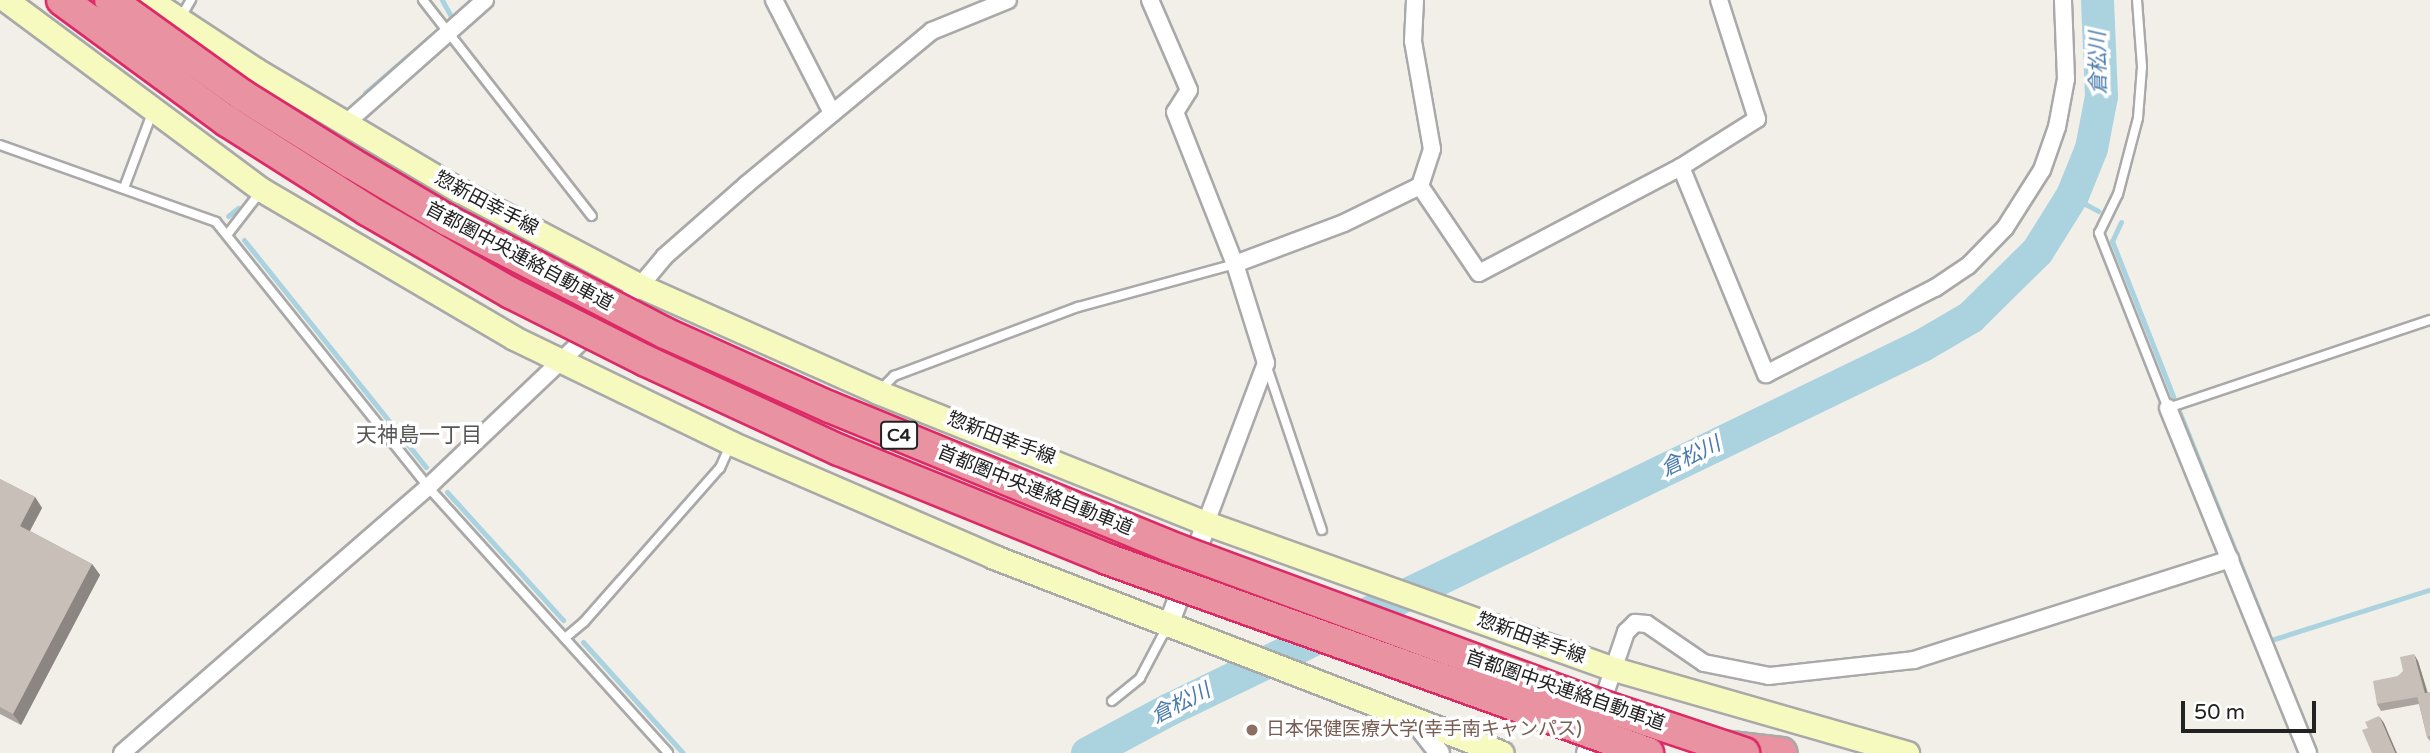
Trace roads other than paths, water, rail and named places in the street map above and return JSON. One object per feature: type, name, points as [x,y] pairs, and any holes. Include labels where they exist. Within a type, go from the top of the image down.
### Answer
[{"type":"highway","name":"首都圏中央連絡自動車道","points":[[62,0],[227,121],[367,210],[512,293],[646,361],[839,450],[1107,559],[1648,753]]},
{"type":"highway","name":"首都圏中央連絡自動車道","points":[[110,0],[242,95],[361,169],[447,220],[665,333],[830,407],[1179,550],[1733,749],[1782,753]]},
{"type":"main road","points":[[6,0],[152,113],[262,190],[423,288],[561,361],[731,443],[1167,627],[1502,753]]},
{"type":"main road","name":"惣新田幸手線","points":[[150,0],[186,10],[345,124],[460,191],[640,286],[878,392],[1206,523],[1614,669],[1907,753]]},
{"type":"street","points":[[345,124],[447,30],[485,0]]},
{"type":"street","points":[[774,0],[832,113]]},
{"type":"street","points":[[122,753],[428,487],[640,286],[664,257],[832,113],[932,31],[1008,0]]},
{"type":"street","points":[[1150,0],[1189,90],[1175,112],[1235,264],[1266,363],[1167,627]]},
{"type":"street","points":[[1235,264],[1344,223],[1420,186],[1432,149],[1413,41],[1415,0]]},
{"type":"street","points":[[1420,186],[1479,273],[1681,167],[1757,119],[1719,0]]},
{"type":"street","points":[[1681,167],[1766,374],[1935,288],[1968,266],[2004,228],[2042,170],[2057,127],[2066,79],[2063,0]]},
{"type":"street","points":[[2168,408],[2308,753]]},
{"type":"street","points":[[1585,753],[1626,632],[1635,623],[1647,624],[1704,663],[1769,676],[1914,660],[2230,559]]},
{"type":"street","points":[[1415,722],[1439,753]]},
{"type":"lane","points":[[423,0],[592,216]]},
{"type":"lane","points":[[2137,0],[2142,42],[2138,118],[2118,194],[2099,233],[2168,408],[2430,320]]},
{"type":"lane","points":[[124,188],[152,113]]},
{"type":"lane","points":[[0,145],[210,218],[227,235],[428,487],[668,753]]},
{"type":"lane","points":[[227,235],[262,190]]},
{"type":"lane","points":[[878,392],[894,376],[1078,307],[1235,264]]},
{"type":"lane","points":[[1266,363],[1322,530]]},
{"type":"lane","points":[[565,638],[584,622],[720,468],[731,443]]},
{"type":"lane","points":[[1112,701],[1140,678],[1167,627]]},
{"type":"waterway","points":[[442,0],[451,16]]},
{"type":"waterway","name":"倉松川","points":[[1087,753],[1169,709],[1922,345],[1970,317],[2037,251],[2072,195],[2091,148],[2101,96],[2097,0]]},
{"type":"waterway","points":[[365,93],[431,36]]},
{"type":"waterway","points":[[2072,197],[2098,211]]},
{"type":"waterway","points":[[228,216],[238,208]]},
{"type":"waterway","points":[[2121,222],[2112,241],[2173,396]]},
{"type":"waterway","points":[[244,240],[426,467]]},
{"type":"waterway","points":[[2179,411],[2268,632]]},
{"type":"waterway","points":[[447,492],[563,620]]},
{"type":"waterway","points":[[2271,640],[2429,590]]},
{"type":"waterway","points":[[583,642],[683,753]]},
{"type":"place","name":"日本保健医療大学(幸手南キャンパス)","points":[[1252,730]]},
{"type":"district","name":"天神島一丁目","points":[[419,436]]}]
